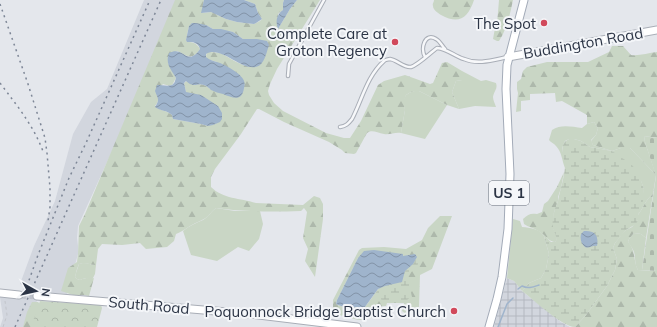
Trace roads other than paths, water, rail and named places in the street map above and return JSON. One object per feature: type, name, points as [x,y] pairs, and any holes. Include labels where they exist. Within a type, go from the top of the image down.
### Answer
[{"type":"main road","name":"US 1","points":[[489,327],[502,277],[508,229],[510,187],[506,89],[507,65],[524,0]]},
{"type":"main road","name":"Buddington Road","points":[[508,57],[657,30]]},
{"type":"main road","points":[[2,294],[19,295]]},
{"type":"main road","name":"South Road","points":[[37,296],[251,314],[357,327]]},
{"type":"lane","points":[[288,76],[289,64],[324,0]]},
{"type":"lane","points":[[424,57],[422,50],[423,44],[426,39],[430,37],[437,39],[445,49]]},
{"type":"lane","points":[[340,127],[345,126],[352,119],[367,85],[384,60],[391,59],[407,67],[411,67],[420,62],[424,57],[437,48],[445,49],[465,60],[474,62],[508,57]]},
{"type":"water","points":[[204,0],[244,0],[255,4],[262,19],[254,24],[226,19],[211,12],[201,13]]},
{"type":"water","points":[[284,0],[297,0],[278,29],[277,18],[283,10]]},
{"type":"water","points":[[192,23],[206,25],[213,29],[233,32],[243,39],[267,41],[269,45],[263,61],[260,65],[254,67],[247,67],[219,53],[212,52],[206,54],[207,58],[228,67],[241,77],[245,86],[239,97],[234,98],[216,92],[201,84],[191,85],[186,81],[184,83],[186,92],[201,95],[218,106],[222,113],[222,119],[220,122],[208,126],[173,119],[170,113],[155,107],[158,102],[158,97],[155,91],[157,85],[172,85],[176,78],[168,63],[169,53],[174,51],[188,57],[192,57],[200,49],[197,44],[187,42],[186,40],[189,26]]},
{"type":"water","points":[[584,231],[595,234],[597,237],[597,246],[588,248],[584,246],[582,243],[581,234]]},
{"type":"water","points":[[374,250],[403,254],[403,256],[415,254],[417,257],[413,264],[405,271],[402,282],[378,289],[362,311],[357,307],[352,308],[336,304],[358,258],[364,251]]},
{"type":"waterway","points":[[518,289],[522,286],[528,288],[539,285]]},
{"type":"waterway","points":[[498,327],[507,304],[513,298]]},
{"type":"tunnel","points":[[19,295],[37,296]]},
{"type":"railway","points":[[27,286],[69,178],[150,0]]},
{"type":"railway","points":[[15,327],[161,0]]},
{"type":"railway","points":[[0,4],[45,138],[50,188],[48,221]]},
{"type":"railway","points":[[0,83],[35,134],[44,154]]},
{"type":"place","name":"The Spot","points":[[544,23]]},
{"type":"place","name":"Complete Care at Groton Regency","points":[[395,42]]},
{"type":"place","name":"Poquonnock Bridge Baptist Church","points":[[454,311]]}]
